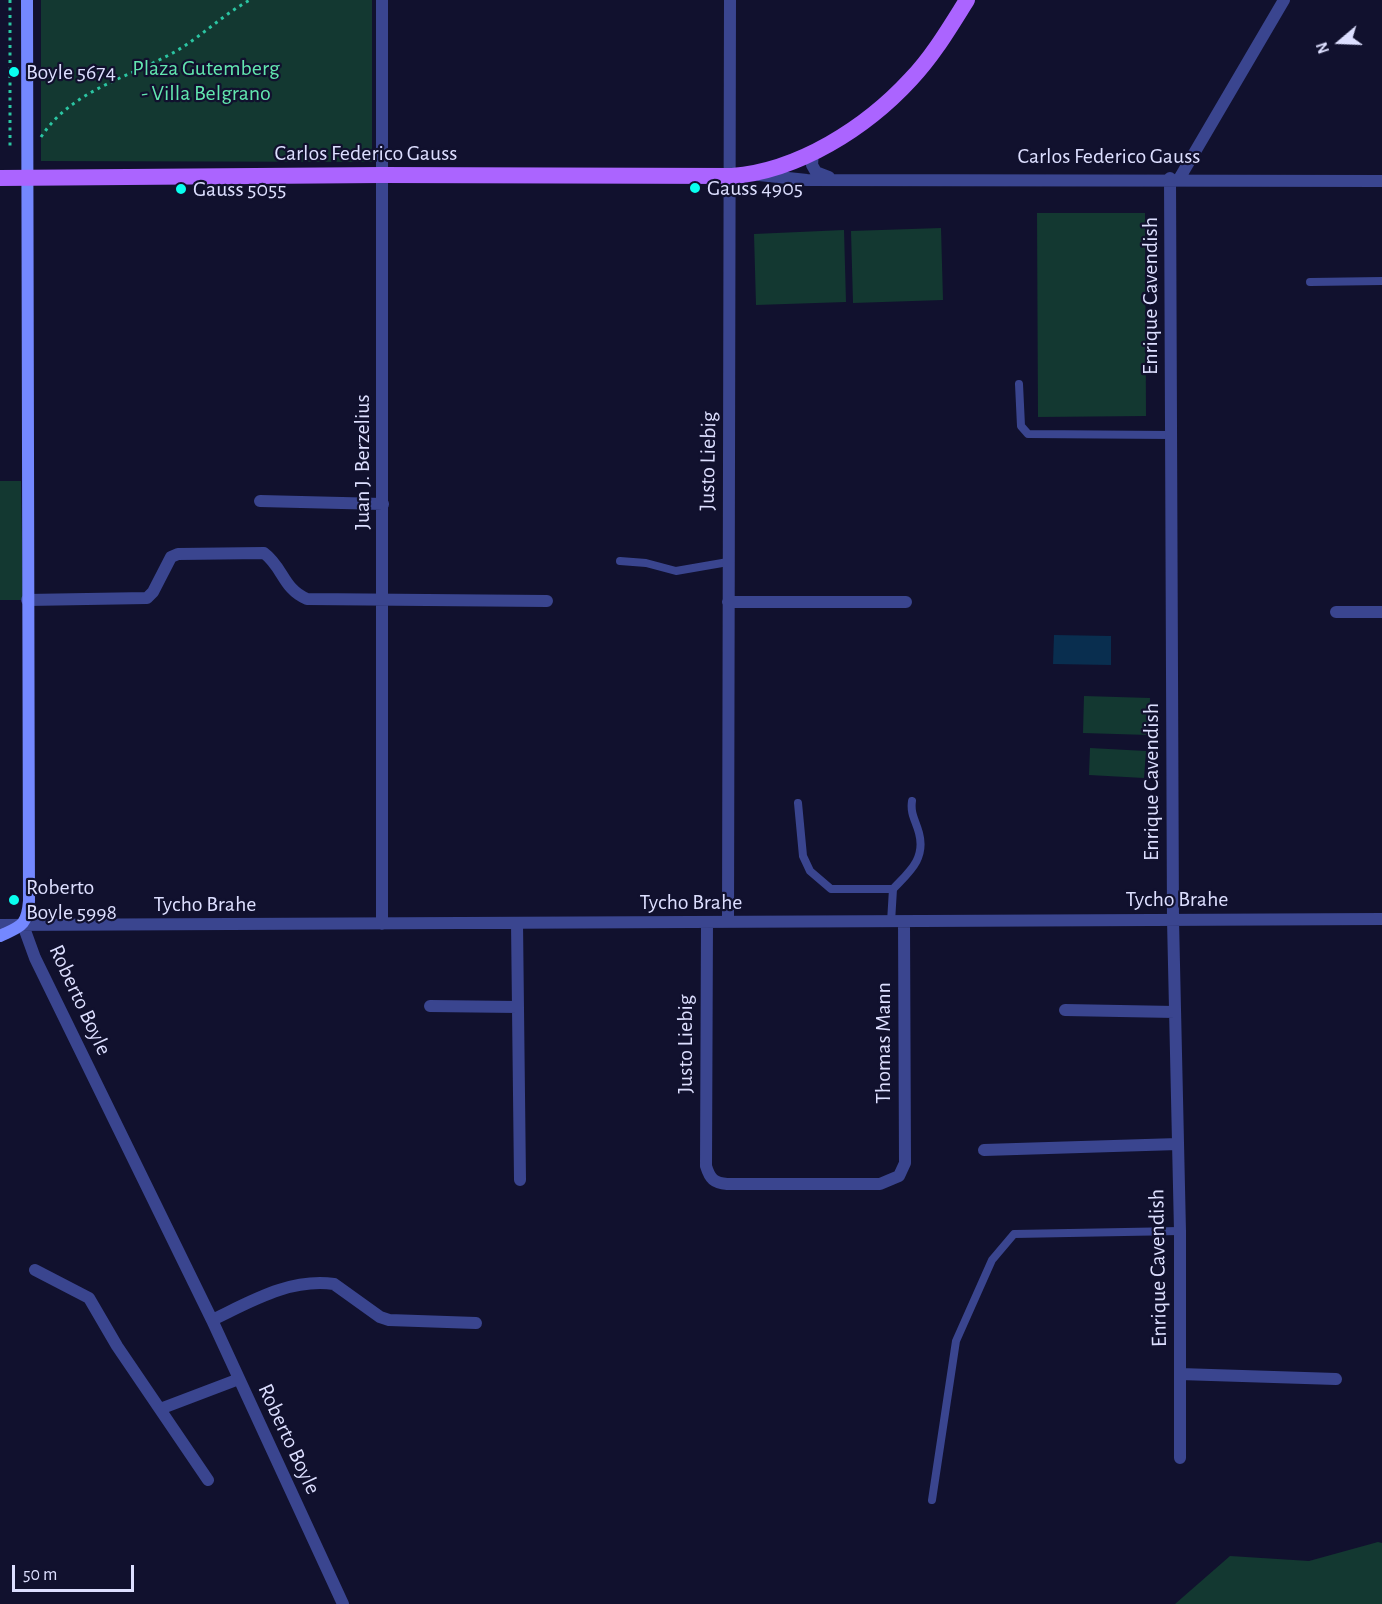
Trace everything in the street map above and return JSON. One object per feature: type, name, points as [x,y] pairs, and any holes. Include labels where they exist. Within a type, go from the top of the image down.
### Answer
[{"type":"main road","name":"Roberto Boyle","points":[[23,925],[28,915],[29,901],[27,0]]},
{"type":"main road","name":"Carlos Federico Gauss","points":[[0,178],[382,175],[732,176],[752,174],[784,166],[813,152],[873,114],[911,80],[967,0]]},
{"type":"main road","points":[[0,936],[23,925]]},
{"type":"street","name":"Juan J. Berzelius","points":[[382,0],[382,924]]},
{"type":"street","name":"Justo Liebig","points":[[728,922],[728,562],[732,176],[730,0]]},
{"type":"street","points":[[1175,178],[1284,0]]},
{"type":"street","points":[[813,152],[812,165],[816,172],[836,179]]},
{"type":"street","name":"Carlos Federico Gauss","points":[[752,174],[807,180],[1175,178],[1382,180]]},
{"type":"street","name":"Enrique Cavendish","points":[[1175,178],[1172,435],[1173,920],[1180,1231],[1180,1458]]},
{"type":"street","points":[[260,501],[383,504]]},
{"type":"street","points":[[27,600],[147,598],[153,592],[171,557],[178,554],[264,553],[271,558],[294,594],[307,599],[547,601]]},
{"type":"street","points":[[728,602],[906,602]]},
{"type":"street","points":[[1336,612],[1382,612]]},
{"type":"street","name":"Tycho Brahe","points":[[0,925],[1382,919]]},
{"type":"street","name":"Justo Liebig","points":[[706,922],[706,1166]]},
{"type":"street","name":"Thomas Mann","points":[[706,1166],[716,1183],[727,1184],[880,1184],[898,1176],[905,1163],[898,922]]},
{"type":"street","points":[[517,923],[520,1180]]},
{"type":"street","name":"Roberto Boyle","points":[[23,925],[35,958],[212,1320],[343,1604]]},
{"type":"street","points":[[430,1006],[518,1007]]},
{"type":"street","points":[[1065,1010],[1175,1012]]},
{"type":"street","points":[[984,1149],[1178,1144]]},
{"type":"street","points":[[35,1270],[89,1298],[208,1480]]},
{"type":"street","points":[[212,1320],[282,1288],[324,1283],[334,1284],[380,1317],[389,1320],[477,1323]]},
{"type":"street","points":[[1180,1374],[1336,1379]]},
{"type":"street","points":[[160,1409],[238,1379]]},
{"type":"lane","points":[[1310,282],[1382,281]]},
{"type":"lane","points":[[1019,384],[1021,426],[1028,434],[1172,435]]},
{"type":"lane","points":[[620,561],[646,562],[676,571],[728,562]]},
{"type":"lane","points":[[798,803],[803,856],[810,871],[831,889],[893,889],[914,868],[919,858],[919,833],[911,810],[912,801]]},
{"type":"lane","points":[[893,889],[898,922]]},
{"type":"lane","points":[[932,1500],[956,1341],[992,1260],[1014,1234],[1180,1231]]},
{"type":"path","points":[[10,0],[10,149]]},
{"type":"path","points":[[39,141],[53,119],[98,88],[178,50],[250,0]]},
{"type":"green space","name":"Plaza Gutemberg - Villa Belgrano","points":[[41,0],[372,0],[372,162],[41,161]]},
{"type":"green space","points":[[1037,213],[1145,213],[1146,416],[1038,417]]},
{"type":"green space","points":[[941,228],[943,300],[853,303],[851,231]]},
{"type":"green space","points":[[844,230],[846,302],[756,305],[754,234]]},
{"type":"green space","points":[[0,481],[21,481],[23,600],[0,600]]},
{"type":"green space","points":[[1084,696],[1150,698],[1149,735],[1083,733]]},
{"type":"green space","points":[[1090,748],[1146,751],[1144,778],[1089,775]]},
{"type":"green space","points":[[1378,1542],[1382,1543],[1382,1604],[1175,1604],[1230,1556],[1309,1561]]},
{"type":"water","points":[[1054,635],[1111,636],[1111,665],[1053,664]]},
{"type":"place","name":"Boyle 5674","points":[[14,72]]},
{"type":"place","name":"Gauss 4905","points":[[695,188]]},
{"type":"place","name":"Gauss 5055","points":[[181,189]]},
{"type":"place","name":"Roberto Boyle 5998","points":[[14,900]]}]
